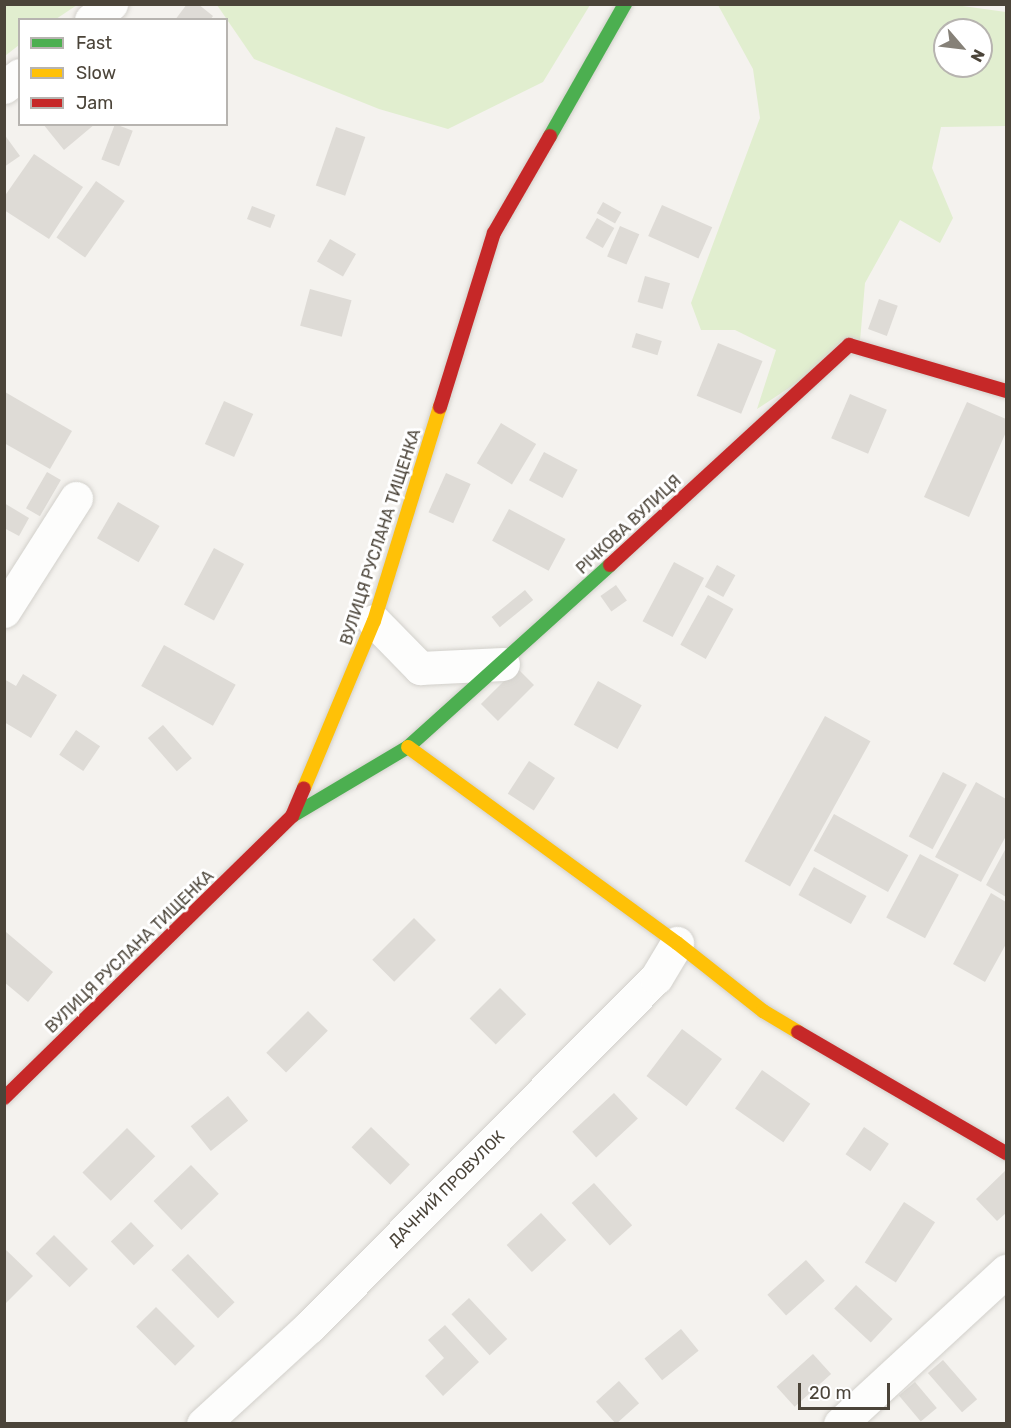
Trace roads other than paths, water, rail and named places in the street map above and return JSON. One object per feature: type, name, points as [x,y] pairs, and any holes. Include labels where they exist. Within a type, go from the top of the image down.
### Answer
[{"type":"street","points":[[94,18],[111,4]]},
{"type":"street","name":"ВУЛИЦЯ РУСЛАНА ТИЩЕНКА","points":[[6,1092],[292,816],[374,621],[494,233],[625,4]]},
{"type":"street","points":[[4,87],[18,76]]},
{"type":"street","name":"РІЧКОВА ВУЛИЦЯ","points":[[292,816],[408,747],[503,664],[849,345],[1006,391]]},
{"type":"street","points":[[4,611],[76,498]]},
{"type":"street","points":[[374,621],[420,668],[503,664]]},
{"type":"street","points":[[408,747],[677,943],[763,1011],[1006,1153]]},
{"type":"street","name":"ДАЧНИЙ ПРОВУЛОК","points":[[203,1424],[309,1327],[648,987],[677,943]]},
{"type":"street","points":[[840,1424],[1006,1270]]}]
